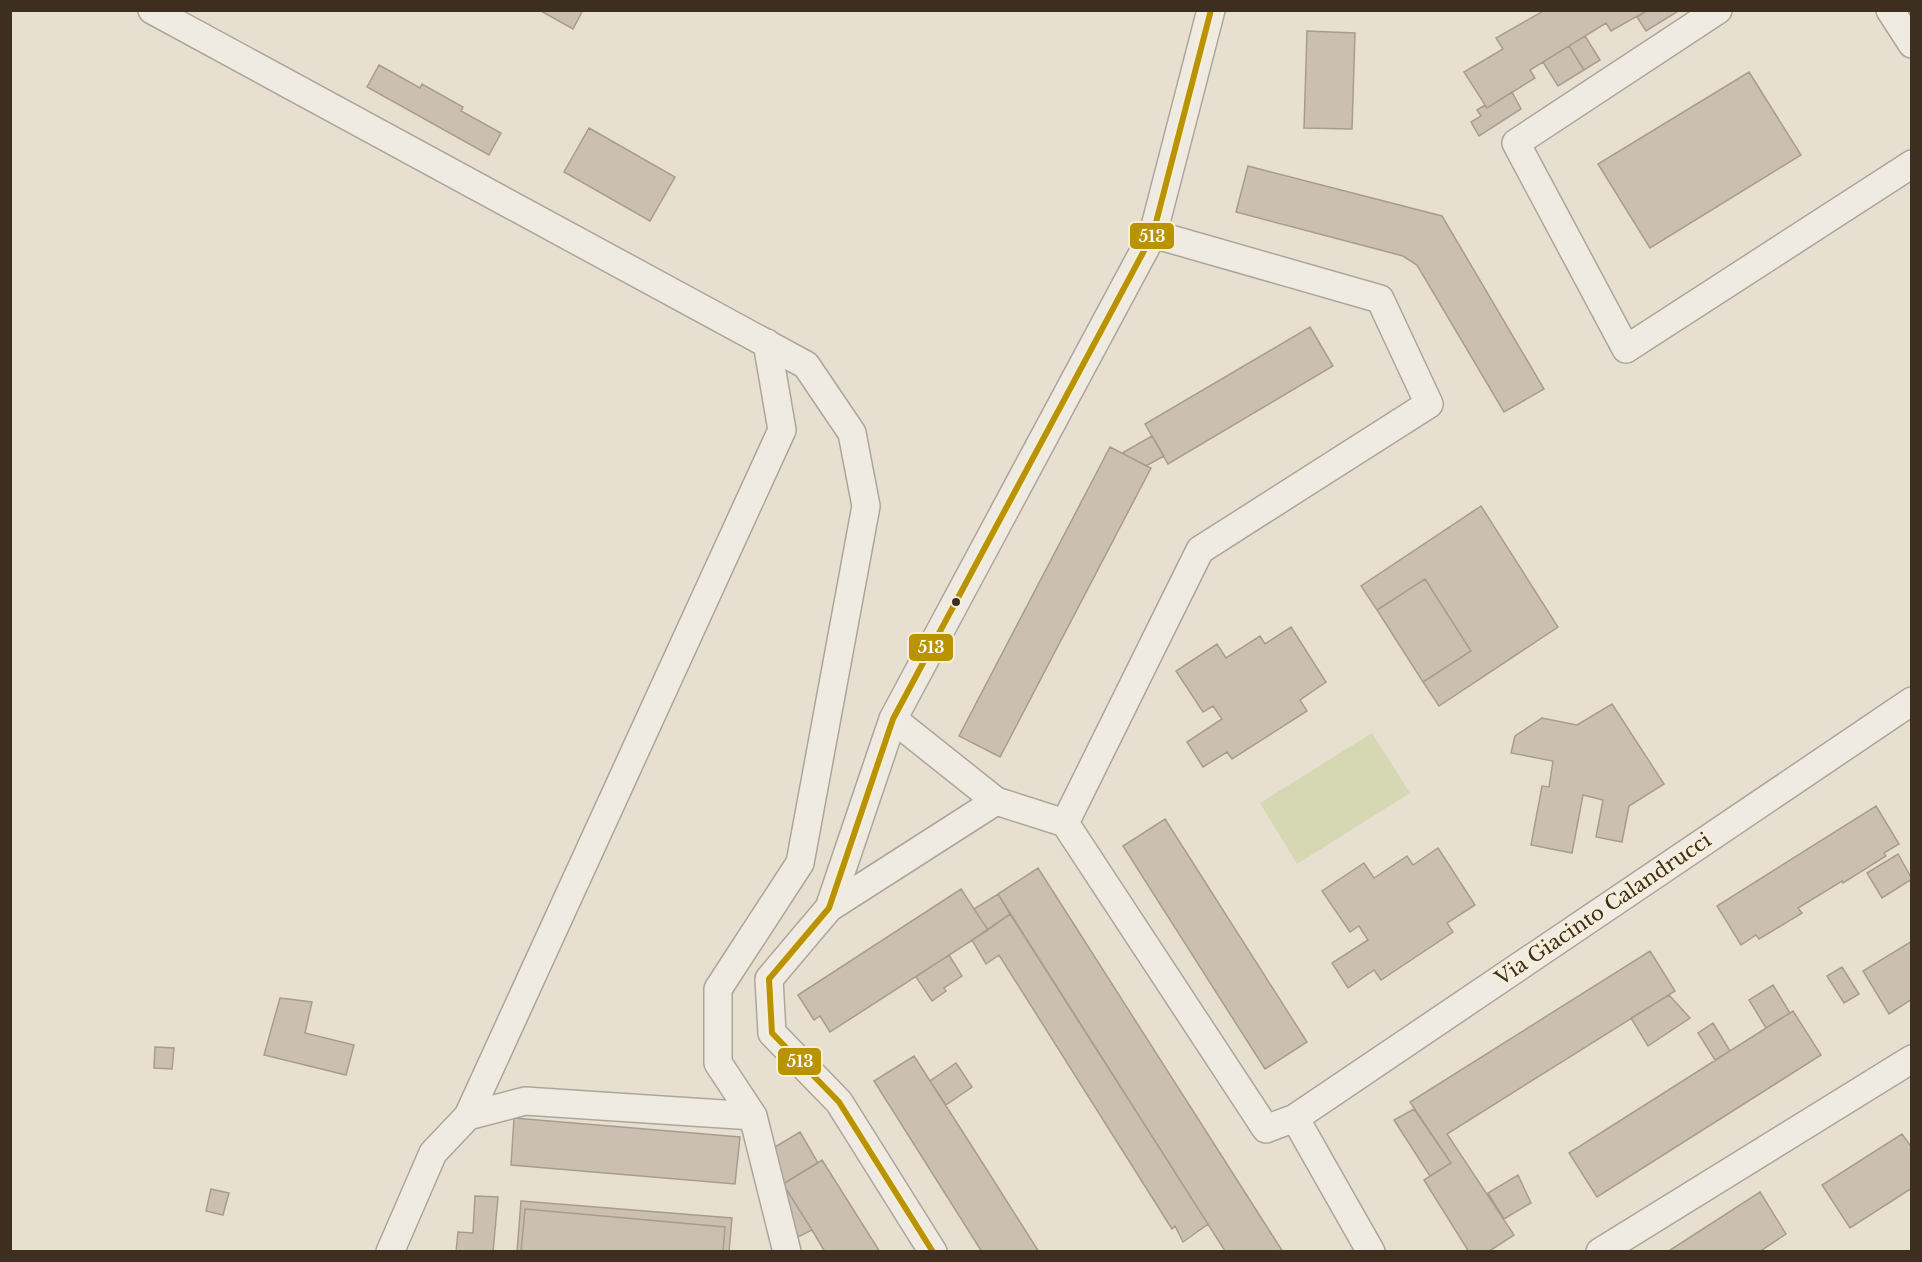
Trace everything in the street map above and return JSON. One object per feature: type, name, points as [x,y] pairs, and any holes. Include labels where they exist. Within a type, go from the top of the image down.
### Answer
[{"type":"street","points":[[152,10],[806,365],[852,433],[866,506],[800,863],[718,989],[718,1063],[753,1116],[787,1251]]},
{"type":"street","points":[[829,908],[893,719],[1153,234],[1211,10]]},
{"type":"street","points":[[1718,10],[1516,143],[1626,349],[1911,164]]},
{"type":"street","points":[[1890,10],[1911,44]]},
{"type":"street","points":[[893,719],[996,801],[1065,823],[1200,550],[1429,404],[1380,299],[1153,234]]},
{"type":"street","points":[[390,1251],[433,1153],[468,1116],[782,430],[767,343]]},
{"type":"street","name":"Via Giacinto Calandrucci","points":[[1065,823],[1266,1129],[1295,1118],[1911,701]]},
{"type":"street","points":[[933,1251],[839,1102],[772,1033],[769,979],[829,908],[996,801]]},
{"type":"street","points":[[1600,1251],[1911,1059]]},
{"type":"street","points":[[468,1116],[525,1101],[753,1116]]},
{"type":"street","points":[[1295,1118],[1371,1251]]},
{"type":"green space","points":[[1372,733],[1410,793],[1297,864],[1260,803]]},
{"type":"building","points":[[539,10],[583,10],[573,29]]},
{"type":"building","points":[[1545,10],[1648,10],[1611,31],[1606,23],[1530,70],[1535,78],[1487,108],[1464,72],[1503,49],[1496,38]]},
{"type":"building","points":[[1648,10],[1680,10],[1646,31],[1637,17]]},
{"type":"building","points":[[1307,31],[1355,33],[1352,129],[1304,128]]},
{"type":"building","points":[[1585,36],[1600,60],[1584,70],[1569,46]]},
{"type":"building","points":[[1569,46],[1584,70],[1558,86],[1543,62]]},
{"type":"building","points":[[379,65],[420,88],[422,84],[463,107],[461,111],[501,133],[489,155],[367,87]]},
{"type":"building","points":[[1749,72],[1801,155],[1650,248],[1598,164]]},
{"type":"building","points":[[1512,92],[1521,109],[1479,136],[1471,122],[1481,116],[1477,110],[1485,105],[1487,108]]},
{"type":"building","points":[[589,128],[675,177],[650,221],[564,172]]},
{"type":"building","points":[[1248,166],[1442,216],[1544,389],[1504,412],[1417,265],[1403,256],[1236,212]]},
{"type":"building","points":[[1310,327],[1333,366],[1168,464],[1145,424]]},
{"type":"building","points":[[1152,436],[1164,456],[1146,466],[1122,453]]},
{"type":"building","points":[[1110,447],[1151,468],[1000,757],[959,736]]},
{"type":"building","points":[[1481,506],[1558,627],[1439,706],[1423,682],[1471,651],[1425,579],[1377,610],[1361,586]]},
{"type":"building","points":[[1425,579],[1471,651],[1423,682],[1377,610]]},
{"type":"building","points":[[1291,627],[1326,682],[1300,700],[1307,711],[1232,759],[1227,752],[1203,767],[1187,742],[1222,719],[1213,706],[1203,712],[1176,671],[1217,644],[1226,658],[1260,636],[1265,644]]},
{"type":"building","points":[[1612,704],[1664,784],[1629,806],[1622,842],[1596,837],[1603,800],[1583,795],[1572,853],[1531,845],[1542,786],[1549,787],[1553,761],[1511,753],[1515,736],[1542,718],[1577,725]]},
{"type":"building","points":[[1876,806],[1899,844],[1884,853],[1886,856],[1798,908],[1802,913],[1759,939],[1756,935],[1741,945],[1717,906]]},
{"type":"building","points":[[1165,819],[1307,1042],[1265,1069],[1123,846]]},
{"type":"building","points":[[1438,848],[1475,905],[1447,923],[1453,932],[1381,980],[1374,970],[1348,988],[1332,963],[1368,940],[1359,926],[1350,932],[1322,891],[1364,863],[1374,878],[1407,856],[1413,865]]},
{"type":"building","points":[[1898,854],[1912,879],[1882,898],[1867,873]]},
{"type":"building","points":[[1038,868],[1283,1252],[1225,1251],[998,894]]},
{"type":"building","points":[[961,889],[988,930],[830,1032],[820,1016],[814,1020],[798,995]]},
{"type":"building","points":[[998,894],[1010,914],[988,930],[974,909]]},
{"type":"building","points":[[1010,914],[1208,1224],[1183,1242],[1175,1226],[1172,1229],[999,955],[986,964],[972,940]]},
{"type":"building","points":[[1912,941],[1912,999],[1889,1014],[1863,971]]},
{"type":"building","points":[[1650,951],[1675,991],[1447,1134],[1514,1235],[1488,1252],[1469,1252],[1424,1180],[1451,1163],[1410,1102]]},
{"type":"building","points":[[949,955],[962,976],[944,988],[946,991],[932,1001],[916,977]]},
{"type":"building","points":[[1842,967],[1859,994],[1844,1003],[1827,976]]},
{"type":"building","points":[[1773,985],[1790,1013],[1766,1028],[1749,1000]]},
{"type":"building","points":[[1669,995],[1690,1018],[1648,1046],[1631,1018]]},
{"type":"building","points":[[280,998],[312,1002],[305,1033],[354,1045],[346,1075],[264,1055]]},
{"type":"building","points":[[1793,1011],[1821,1055],[1597,1197],[1569,1153]]},
{"type":"building","points":[[1713,1023],[1730,1051],[1715,1060],[1698,1033]]},
{"type":"building","points":[[155,1047],[174,1048],[172,1069],[154,1068]]},
{"type":"building","points":[[914,1056],[1039,1252],[982,1252],[874,1081]]},
{"type":"building","points":[[956,1063],[972,1087],[946,1105],[930,1081]]},
{"type":"building","points":[[1414,1109],[1451,1163],[1430,1176],[1394,1120]]},
{"type":"building","points":[[514,1118],[740,1137],[735,1184],[511,1165]]},
{"type":"building","points":[[800,1132],[818,1163],[783,1184],[812,1230],[798,1237],[775,1179],[778,1173],[775,1147]]},
{"type":"building","points":[[1902,1134],[1912,1148],[1912,1188],[1850,1228],[1822,1185]]},
{"type":"building","points":[[822,1160],[880,1252],[825,1252],[783,1184]]},
{"type":"building","points":[[1518,1175],[1531,1203],[1504,1219],[1488,1193]]},
{"type":"building","points":[[211,1189],[229,1193],[223,1215],[206,1211]]},
{"type":"building","points":[[1760,1192],[1786,1234],[1759,1252],[1667,1252]]},
{"type":"building","points":[[475,1196],[498,1197],[493,1252],[456,1252],[458,1232],[473,1233]]},
{"type":"building","points":[[521,1201],[732,1218],[729,1252],[723,1252],[725,1227],[525,1209],[521,1252],[517,1252]]},
{"type":"building","points":[[525,1209],[725,1227],[723,1252],[521,1252]]},
{"type":"transit line","name":"513","points":[[933,1252],[839,1102],[772,1033],[769,979],[829,908],[893,719],[1153,234],[1211,10]]}]
